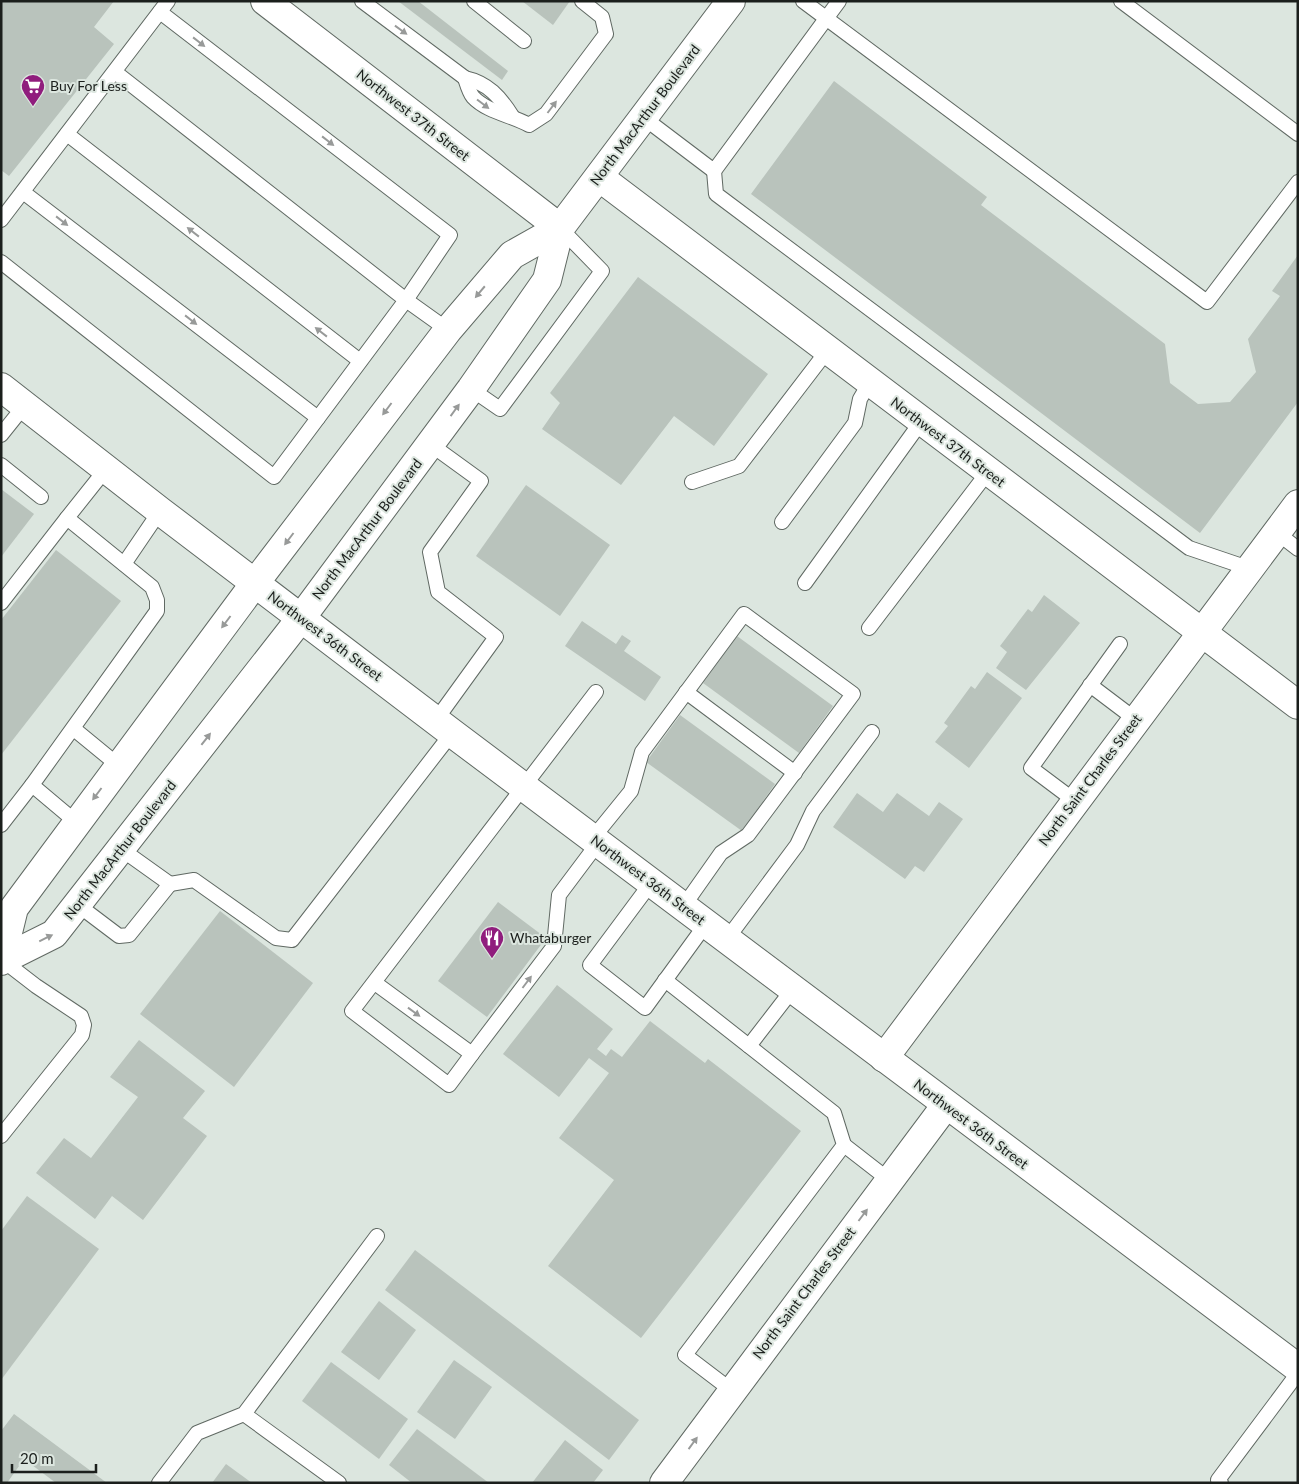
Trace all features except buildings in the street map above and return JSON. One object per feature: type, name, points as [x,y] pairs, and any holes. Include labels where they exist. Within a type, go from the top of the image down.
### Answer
[{"type":"main road","name":"Northwest 37th Street","points":[[265,1],[560,228]]},
{"type":"main road","name":"North MacArthur Boulevard","points":[[2,960],[7,904],[76,822],[448,330],[512,255],[560,228],[731,1]]},
{"type":"main road","name":"Northwest 37th Street","points":[[599,177],[1298,705]]},
{"type":"main road","name":"North MacArthur Boulevard","points":[[2,960],[54,934],[301,618],[471,389],[547,280],[560,228]]},
{"type":"main road","name":"Northwest 36th Street","points":[[1,387],[160,511],[444,727],[1298,1368]]},
{"type":"main road","name":"North Saint Charles Street","points":[[884,1058],[1200,632],[1298,504]]},
{"type":"main road","name":"North Saint Charles Street","points":[[664,1483],[731,1390],[946,1105]]},
{"type":"lane","points":[[362,1],[465,78],[472,96],[491,111],[512,116],[529,126],[546,114],[606,34],[602,17],[582,1]]},
{"type":"lane","points":[[474,1],[524,41]]},
{"type":"lane","points":[[803,1],[1207,302],[1298,182]]},
{"type":"lane","points":[[839,1],[714,171],[716,194],[1189,548],[1248,568]]},
{"type":"lane","points":[[1121,1],[1298,134]]},
{"type":"lane","points":[[1,220],[164,7],[450,235],[406,300],[274,477],[1,262]]},
{"type":"lane","points":[[115,72],[406,300],[448,330]]},
{"type":"lane","points":[[644,118],[714,171]]},
{"type":"lane","points":[[66,134],[360,361]]},
{"type":"lane","points":[[23,192],[318,418]]},
{"type":"lane","points":[[471,389],[500,409],[602,271],[560,228]]},
{"type":"lane","points":[[692,482],[739,466],[828,351]]},
{"type":"lane","points":[[782,522],[855,423],[860,399],[870,382]]},
{"type":"lane","points":[[1,435],[25,405]]},
{"type":"lane","points":[[805,583],[921,422]]},
{"type":"lane","points":[[78,905],[119,936],[129,935],[170,884],[194,880],[276,938],[292,940],[444,727],[496,637],[438,592],[430,552],[481,481],[430,444]]},
{"type":"lane","points":[[1,465],[41,497]]},
{"type":"lane","points":[[1,603],[106,468]]},
{"type":"lane","points":[[870,628],[988,472]]},
{"type":"lane","points":[[124,564],[160,511]]},
{"type":"lane","points":[[1,825],[74,729],[157,611],[157,600],[152,587],[67,518]]},
{"type":"lane","points":[[1276,532],[1298,549]]},
{"type":"lane","points":[[596,692],[352,1012],[449,1085],[554,946],[559,895],[631,791],[642,752],[744,614],[853,694],[748,836],[721,854],[683,907]]},
{"type":"lane","points":[[1075,801],[1031,768],[1120,644]]},
{"type":"lane","points":[[1090,686],[1136,720]]},
{"type":"lane","points":[[686,692],[795,773]]},
{"type":"lane","points":[[74,729],[119,766]]},
{"type":"lane","points":[[651,883],[590,965],[645,1008],[666,980],[716,932],[797,845],[813,810],[872,732]]},
{"type":"lane","points":[[32,785],[76,822]]},
{"type":"lane","points":[[122,849],[170,884]]},
{"type":"lane","points":[[1,1136],[82,1035],[84,1025],[81,1016],[36,986],[2,960]]},
{"type":"lane","points":[[666,980],[834,1113],[844,1145],[889,1180]]},
{"type":"lane","points":[[375,983],[472,1054]]},
{"type":"lane","points":[[748,1046],[793,989]]},
{"type":"lane","points":[[731,1390],[684,1355],[844,1145]]},
{"type":"lane","points":[[159,1483],[197,1433],[244,1414],[377,1236]]},
{"type":"lane","points":[[1222,1483],[1218,1480],[1298,1373]]},
{"type":"lane","points":[[244,1414],[339,1483]]},
{"type":"place","name":"Buy For Less","points":[[33,107]]},
{"type":"place","name":"Whataburger","points":[[492,959]]}]
